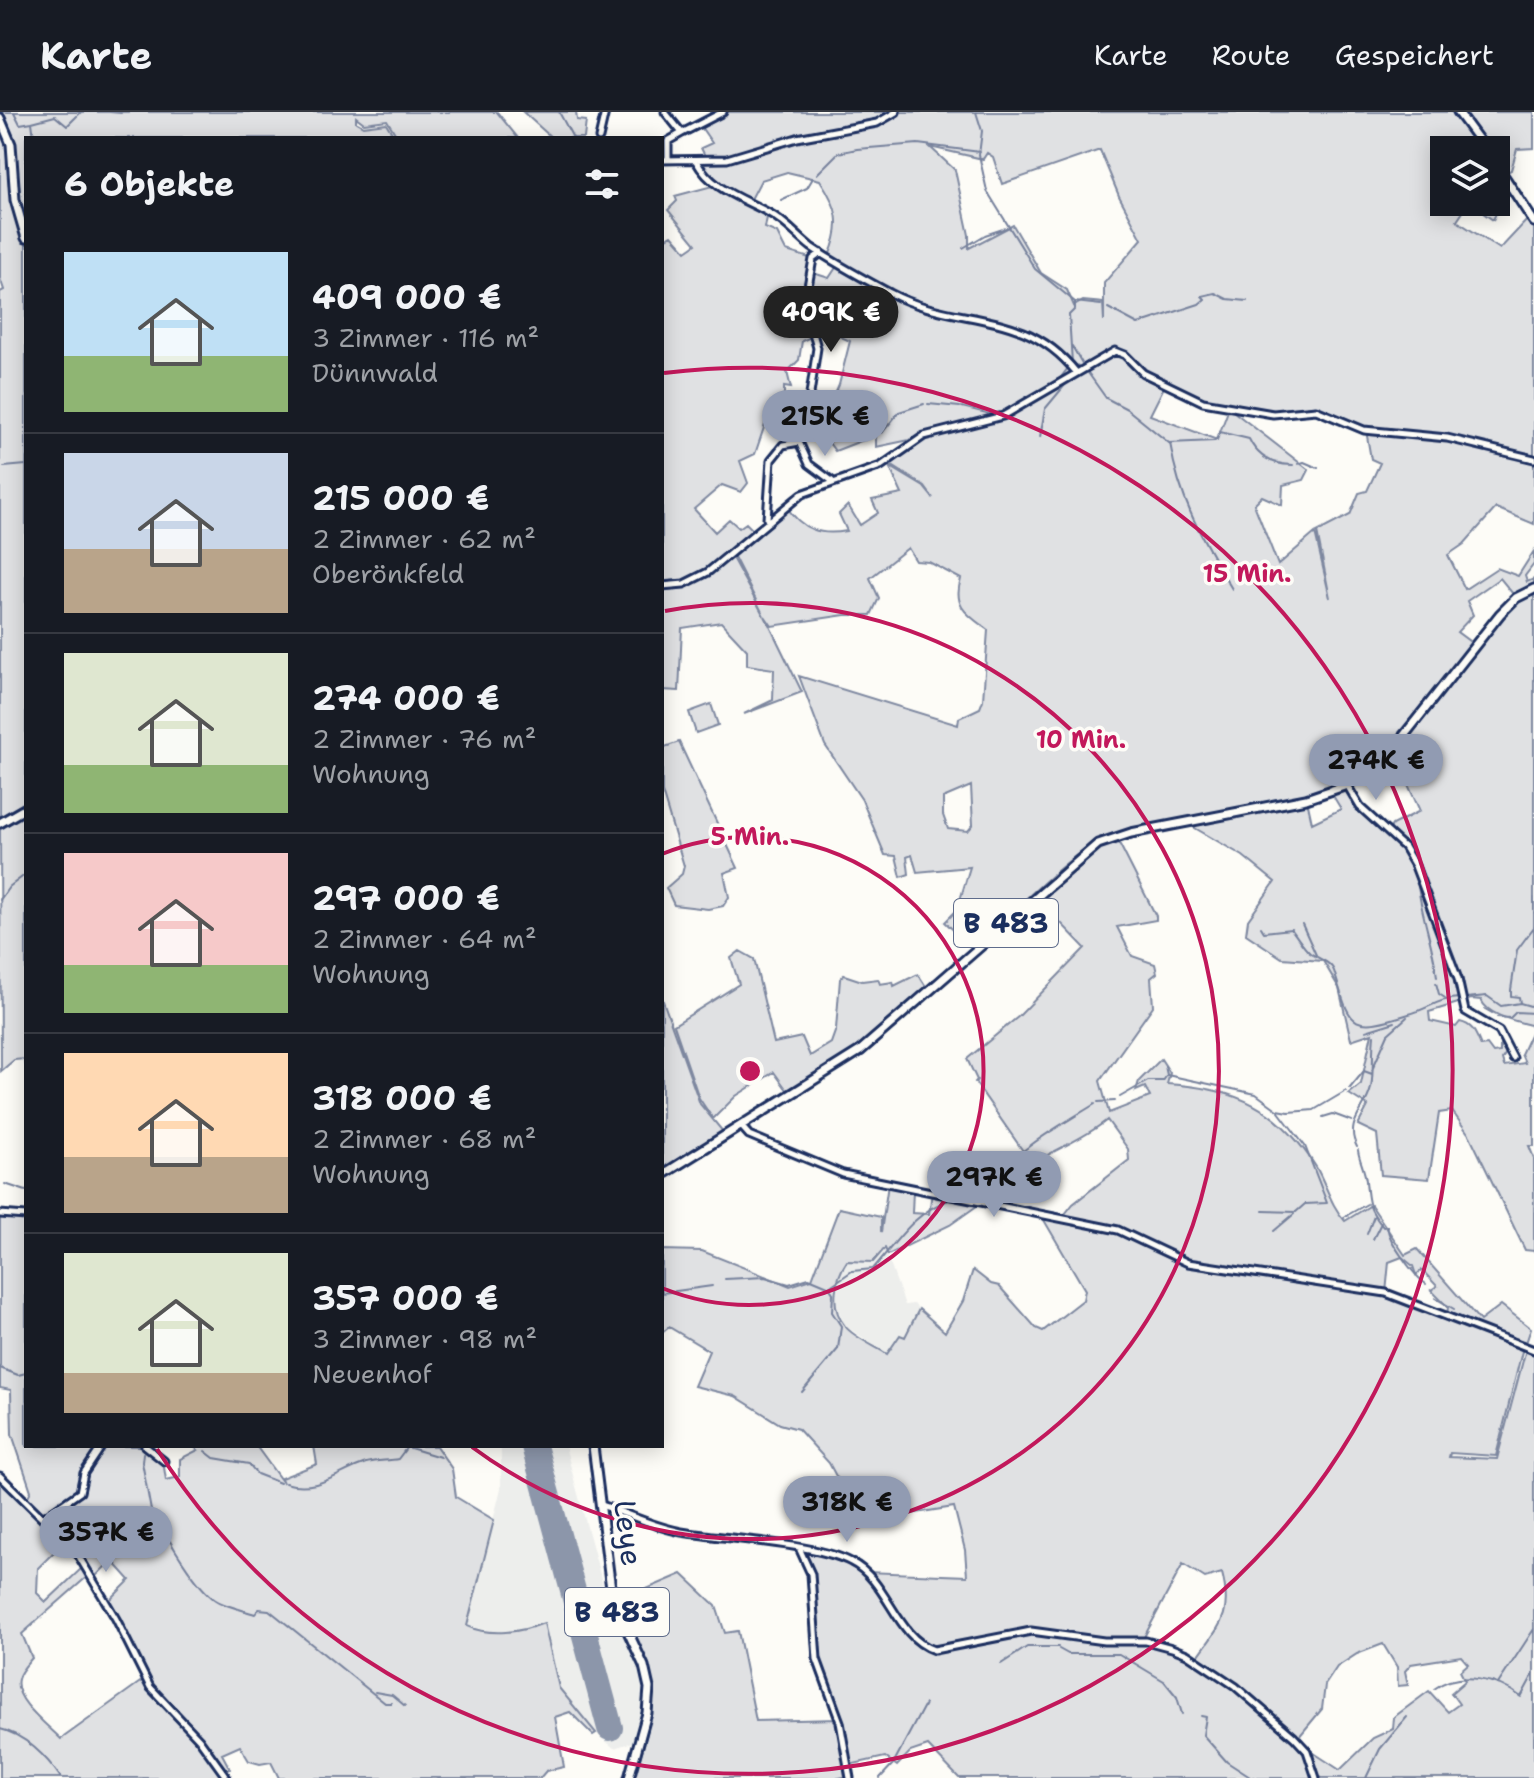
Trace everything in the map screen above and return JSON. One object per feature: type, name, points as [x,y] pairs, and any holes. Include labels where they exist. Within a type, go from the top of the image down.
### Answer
[{"type":"main road","points":[[1458,112],[1476,136]]},
{"type":"main road","points":[[0,118],[11,144],[15,200],[24,231]]},
{"type":"main road","points":[[1510,184],[1534,222]]},
{"type":"main road","name":"B 483","points":[[664,1174],[860,1051],[1098,844],[1131,833],[1306,799],[1347,785],[1391,752],[1507,606],[1534,589]]},
{"type":"main road","points":[[0,823],[24,809]]},
{"type":"main road","name":"Leye","points":[[593,1448],[612,1597],[644,1666],[649,1688],[647,1713],[629,1778]]},
{"type":"street","points":[[599,136],[605,112]]},
{"type":"street","points":[[665,112],[682,133]]},
{"type":"street","points":[[723,112],[668,141],[665,160],[727,159],[797,138],[877,123],[896,112]]},
{"type":"street","points":[[696,161],[728,194],[768,212],[821,253],[920,306],[1011,326],[1041,339],[1058,350],[1076,372]]},
{"type":"street","points":[[821,253],[813,259],[805,295],[806,312],[818,341],[800,440],[809,464],[832,481]]},
{"type":"street","points":[[664,586],[684,584],[708,572],[795,497],[886,463],[924,436],[1003,416],[1112,351],[1121,351],[1143,373],[1203,402],[1273,414],[1316,410],[1364,430],[1447,438],[1534,459]]},
{"type":"street","points":[[768,520],[771,460],[783,445],[800,440]]},
{"type":"street","points":[[1347,785],[1360,807],[1411,859],[1467,1013],[1499,1031],[1513,1058]]},
{"type":"street","points":[[741,1126],[747,1133],[843,1174],[1118,1230],[1188,1263],[1386,1293],[1534,1350]]},
{"type":"street","points":[[0,1214],[24,1216]]},
{"type":"street","points":[[44,1517],[80,1492],[84,1473],[101,1448]]},
{"type":"street","points":[[148,1448],[164,1461]]},
{"type":"street","points":[[0,1476],[44,1517],[85,1566],[154,1694],[199,1739],[227,1778]]},
{"type":"street","points":[[600,1505],[683,1532],[835,1555],[860,1567],[916,1639],[934,1650],[1031,1631],[1104,1641],[1146,1641],[1187,1654],[1250,1698],[1303,1746],[1316,1778]]},
{"type":"street","points":[[799,1549],[811,1574],[817,1659],[840,1722],[850,1778]]},
{"type":"shaded area","points":[[0,112],[497,112],[516,136],[397,136],[387,120],[364,123],[356,117],[356,122],[363,126],[386,123],[394,136],[24,136],[24,225],[15,195],[14,154]]},
{"type":"shaded area","points":[[523,112],[576,112],[577,120],[586,121],[584,136],[550,136]]},
{"type":"shaded area","points":[[727,112],[1534,112],[1534,148],[1517,149],[1510,170],[1510,136],[1430,136],[1430,216],[1460,216],[1457,221],[1500,249],[1528,219],[1534,222],[1534,524],[1496,508],[1464,544],[1448,555],[1465,589],[1497,568],[1518,576],[1534,551],[1534,564],[1525,576],[1527,582],[1534,579],[1534,586],[1500,609],[1513,594],[1500,578],[1467,601],[1473,615],[1457,632],[1473,644],[1371,766],[1362,746],[1366,770],[1339,785],[1308,796],[1139,827],[1108,836],[1058,870],[972,948],[945,922],[957,910],[970,867],[917,872],[912,855],[907,857],[909,874],[901,877],[896,856],[885,855],[862,800],[825,745],[799,676],[958,725],[959,718],[980,708],[983,700],[988,630],[968,615],[960,603],[961,579],[929,562],[916,561],[908,548],[870,578],[879,598],[871,615],[845,615],[772,626],[765,616],[802,692],[744,714],[773,700],[774,669],[747,665],[747,650],[721,622],[682,628],[679,691],[664,690],[664,588],[699,578],[731,556],[764,616],[732,553],[786,506],[798,521],[812,529],[828,533],[847,531],[839,514],[848,505],[860,525],[878,513],[872,500],[902,494],[889,466],[924,487],[933,498],[925,487],[891,465],[924,437],[876,447],[876,435],[835,451],[829,443],[837,427],[849,439],[866,420],[859,410],[850,422],[832,401],[850,341],[826,330],[802,341],[799,360],[787,372],[791,388],[784,387],[784,408],[770,410],[755,454],[740,461],[748,483],[741,492],[722,485],[694,509],[715,532],[729,519],[739,528],[746,523],[754,531],[699,577],[664,585],[664,240],[672,235],[686,251],[696,244],[668,210],[677,201],[675,196],[716,185],[738,199],[697,162],[741,156],[812,136],[707,160],[701,148],[712,143],[701,127]],"holes":[[[930,147],[983,159],[987,153],[993,157],[1002,184],[1100,150],[1119,196],[1142,239],[1104,283],[1104,321],[1103,303],[1083,301],[1074,306],[1067,290],[1041,273],[1013,225],[969,248],[955,170]],[[787,172],[820,180],[836,216],[836,234],[829,256],[867,278],[839,263],[829,278],[810,272],[813,259],[786,251],[777,233],[765,228],[768,212],[749,203],[761,180]],[[1165,385],[1203,402],[1229,407],[1273,414],[1316,410],[1366,430],[1371,459],[1380,463],[1367,491],[1359,493],[1350,515],[1317,532],[1330,598],[1315,533],[1278,565],[1254,504],[1262,496],[1282,505],[1283,485],[1304,480],[1309,470],[1229,408],[1217,440],[1150,415]],[[971,786],[973,825],[968,831],[948,829],[943,815],[943,798]]]},
{"type":"shaded area","points":[[0,121],[9,141],[24,230],[24,807],[0,820],[0,292],[4,290],[0,278]]},
{"type":"shaded area","points":[[1534,591],[1534,1026],[1534,1146],[1529,1146],[1534,1158],[1534,1251],[1525,1250],[1470,1136],[1452,1111],[1439,1113],[1429,1179],[1381,1175],[1377,1134],[1358,1125],[1368,1106],[1349,1094],[1361,1084],[1372,1033],[1351,1040],[1339,988],[1323,961],[1282,958],[1246,934],[1248,920],[1275,882],[1243,856],[1188,824],[1307,800],[1312,823],[1341,809],[1332,794],[1347,787],[1354,800],[1388,833],[1392,825],[1420,811],[1401,769],[1403,761],[1394,752],[1504,613]],"holes":[[[1471,999],[1481,1000],[1490,1011],[1534,1026],[1521,1054],[1525,1063],[1504,1066],[1502,1059],[1508,1050],[1505,1043],[1500,1044],[1500,1052],[1493,1053],[1487,1045],[1481,1046],[1468,1025],[1460,1022],[1456,1027],[1430,1021],[1429,1012]]]},
{"type":"shaded area","points":[[711,704],[718,725],[696,733],[689,712]]},
{"type":"shaded area","points":[[679,742],[738,868],[724,873],[729,897],[723,906],[708,909],[674,905],[666,888],[682,874],[684,866],[664,799],[664,747]]},
{"type":"shaded area","points":[[24,810],[24,1059],[14,1060],[1,1071],[0,824]]},
{"type":"shaded area","points":[[1117,839],[1156,916],[1156,920],[1117,927],[1132,956],[1155,964],[1157,973],[1151,978],[1153,1006],[1100,1081],[1109,1113],[1150,1097],[1145,1087],[1136,1091],[1139,1081],[1161,1059],[1170,1073],[1167,1084],[1214,1090],[1254,1105],[1287,1130],[1302,1147],[1345,1221],[1371,1205],[1405,1255],[1417,1249],[1480,1321],[1501,1305],[1531,1328],[1525,1346],[1447,1316],[1448,1307],[1431,1290],[1437,1286],[1422,1270],[1416,1275],[1413,1266],[1402,1257],[1389,1262],[1386,1293],[1523,1347],[1496,1456],[1450,1453],[1449,1457],[1497,1459],[1526,1349],[1534,1351],[1534,1778],[1318,1778],[1312,1761],[1314,1753],[1340,1770],[1373,1738],[1393,1729],[1394,1717],[1429,1691],[1448,1712],[1459,1704],[1451,1693],[1465,1681],[1460,1671],[1468,1664],[1461,1656],[1411,1664],[1405,1671],[1408,1685],[1398,1686],[1397,1667],[1383,1644],[1357,1654],[1337,1667],[1325,1685],[1322,1709],[1298,1738],[1312,1751],[1276,1723],[1302,1747],[1314,1778],[959,1778],[928,1746],[910,1752],[897,1766],[885,1757],[849,1765],[849,1776],[839,1778],[633,1778],[649,1721],[650,1677],[643,1655],[616,1602],[682,1574],[716,1606],[725,1633],[738,1631],[756,1721],[838,1719],[842,1729],[817,1659],[812,1572],[802,1550],[850,1561],[870,1579],[867,1572],[967,1576],[965,1550],[954,1507],[904,1515],[837,1478],[829,1463],[798,1429],[780,1424],[735,1396],[694,1386],[709,1351],[669,1327],[664,1331],[664,1250],[702,1251],[790,1286],[812,1279],[839,1208],[881,1217],[881,1232],[888,1184],[913,1190],[912,1213],[929,1214],[932,1192],[981,1203],[950,1225],[888,1255],[885,1248],[873,1262],[847,1261],[839,1276],[835,1301],[845,1326],[864,1341],[887,1354],[900,1335],[905,1337],[919,1309],[945,1332],[963,1301],[973,1270],[991,1284],[999,1286],[1036,1328],[1043,1331],[1083,1300],[1085,1290],[1041,1215],[1061,1219],[1073,1204],[1129,1160],[1128,1149],[1107,1120],[1032,1164],[975,1082],[977,1080],[967,1059],[1019,1016],[1085,948],[1037,898],[1092,851]],"holes":[[[1183,1564],[1205,1578],[1222,1573],[1225,1610],[1218,1628],[1196,1659],[1235,1685],[1276,1722],[1218,1676],[1187,1656],[1170,1648],[1124,1639],[1143,1639]],[[1039,1631],[1093,1638],[1081,1638]]]},
{"type":"shaded area","points":[[740,951],[754,959],[774,1043],[802,1037],[810,1056],[831,1043],[836,1029],[840,979],[844,975],[862,981],[878,979],[880,984],[893,982],[894,986],[918,974],[927,988],[872,1039],[790,1094],[774,1072],[736,1096],[713,1119],[699,1098],[674,1025],[739,984],[731,958]]},
{"type":"shaded area","points":[[664,1004],[700,1104],[724,1133],[664,1173]]},
{"type":"shaded area","points":[[0,1216],[24,1219],[24,1448],[147,1448],[163,1461],[166,1480],[180,1477],[180,1459],[198,1450],[196,1448],[257,1448],[283,1483],[281,1478],[317,1464],[314,1448],[437,1448],[452,1469],[456,1497],[494,1520],[467,1626],[506,1632],[544,1623],[559,1688],[596,1733],[593,1735],[570,1712],[555,1717],[564,1767],[546,1771],[540,1778],[279,1778],[271,1762],[260,1764],[249,1761],[240,1746],[222,1754],[230,1769],[222,1773],[224,1778],[0,1778],[0,1477],[26,1500],[31,1491],[12,1434],[11,1390],[0,1388]],"holes":[[[66,1540],[76,1550],[93,1579],[112,1560],[130,1580],[108,1602],[149,1683],[166,1709],[143,1680],[61,1739],[39,1719],[20,1695],[18,1679],[32,1658],[22,1634],[89,1575],[84,1566],[46,1602],[37,1593],[38,1568]]]},
{"type":"shaded area","points":[[885,1250],[905,1305],[914,1304],[919,1309],[905,1338],[900,1336],[888,1354],[845,1326],[836,1304],[835,1280],[847,1261],[873,1262]]},
{"type":"shaded area","points":[[501,1448],[566,1448],[608,1604],[641,1670],[644,1702],[636,1741],[614,1748],[591,1729],[559,1688],[529,1629],[497,1632],[467,1626],[501,1488]]},
{"type":"waterway","points":[[14,112],[20,124],[32,122],[34,136]]},
{"type":"waterway","points":[[32,122],[55,116],[67,126],[81,112]]},
{"type":"waterway","points":[[110,112],[121,113]]},
{"type":"waterway","points":[[559,112],[572,136]]},
{"type":"waterway","points":[[976,112],[982,131],[979,155],[987,191],[1035,269],[1075,302],[1075,309],[1069,315],[1072,363],[1078,366]]},
{"type":"waterway","points":[[817,174],[838,153],[857,149],[918,144],[980,152]]},
{"type":"waterway","points":[[781,200],[807,188],[813,178]]},
{"type":"waterway","points":[[963,248],[985,235],[1009,227]]},
{"type":"waterway","points":[[1108,308],[1138,324],[1199,304],[1205,299],[1202,296],[1215,293],[1227,299],[1247,301]]},
{"type":"waterway","points":[[1075,302],[1101,305]]},
{"type":"waterway","points":[[1072,346],[1083,365]]},
{"type":"waterway","points":[[1058,381],[1068,368]]},
{"type":"waterway","points":[[1086,370],[1106,398],[1127,409],[1169,443],[1215,441],[1220,432],[1249,439],[1267,459],[1293,465]]},
{"type":"waterway","points":[[1040,437],[1045,409],[1070,379]]},
{"type":"waterway","points":[[882,433],[899,412],[924,404]]},
{"type":"waterway","points":[[928,404],[960,407]]},
{"type":"waterway","points":[[962,407],[999,416]]},
{"type":"waterway","points":[[1170,443],[1179,482],[1192,517],[1232,589]]},
{"type":"waterway","points":[[1298,464],[1304,462],[1318,468]]},
{"type":"waterway","points":[[4,467],[24,465]]},
{"type":"waterway","points":[[0,900],[9,887],[24,876]]},
{"type":"waterway","points":[[1418,886],[1437,977]]},
{"type":"waterway","points":[[1534,898],[1534,913]]},
{"type":"waterway","points":[[1302,924],[1316,955]]},
{"type":"waterway","points":[[1261,927],[1264,932],[1291,929],[1310,953],[1330,965],[1349,1014],[1363,1023],[1389,1020],[1460,998]]},
{"type":"waterway","points":[[1534,927],[1517,950],[1511,990],[1511,996],[1519,997],[1520,1003],[1534,1007]]},
{"type":"waterway","points":[[1436,983],[1439,994],[1445,998]]},
{"type":"waterway","points":[[1466,998],[1487,996],[1501,1006],[1520,1003]]},
{"type":"waterway","points":[[1485,1009],[1492,1013]]},
{"type":"waterway","points":[[1497,1017],[1510,1018],[1516,1012],[1534,1013]]},
{"type":"waterway","points":[[1372,1070],[1388,1034],[1407,1017]]},
{"type":"waterway","points":[[1366,1031],[1395,1022]]},
{"type":"waterway","points":[[1357,1147],[1354,1123],[1371,1088],[1374,1035]]},
{"type":"waterway","points":[[1165,1066],[1167,1075]]},
{"type":"waterway","points":[[1350,1088],[1364,1071],[1372,1074]]},
{"type":"waterway","points":[[1120,1097],[1148,1081],[1163,1081],[1167,1075],[1256,1094],[1278,1110],[1289,1112],[1314,1110],[1346,1091]]},
{"type":"waterway","points":[[1098,1102],[1115,1101]]},
{"type":"waterway","points":[[957,1192],[987,1177],[1046,1134],[1095,1104]]},
{"type":"waterway","points":[[1263,1211],[1296,1212],[1305,1204],[1327,1203],[1305,1146],[1279,1112]]},
{"type":"waterway","points":[[1323,1117],[1333,1114],[1352,1121]]},
{"type":"waterway","points":[[1358,1150],[1372,1210],[1383,1227],[1388,1226],[1391,1239],[1402,1256],[1426,1284]]},
{"type":"waterway","points":[[5,1184],[24,1190]]},
{"type":"waterway","points":[[802,1392],[838,1349],[841,1326],[832,1312],[833,1293],[829,1287],[852,1271],[873,1269],[917,1219],[951,1199]]},
{"type":"waterway","points":[[1344,1217],[1367,1204]]},
{"type":"waterway","points":[[1274,1231],[1294,1214]]},
{"type":"waterway","points":[[1367,1234],[1374,1216]]},
{"type":"waterway","points":[[1373,1239],[1381,1223]]},
{"type":"waterway","points":[[725,1279],[765,1277],[789,1284],[809,1278],[828,1286]]},
{"type":"waterway","points":[[664,1293],[712,1286]]},
{"type":"waterway","points":[[1435,1298],[1454,1309]]},
{"type":"waterway","points":[[0,1368],[18,1375],[24,1374]]},
{"type":"waterway","points":[[285,1483],[318,1483],[366,1463],[398,1459],[406,1448]]},
{"type":"waterway","points":[[410,1448],[440,1457]]},
{"type":"waterway","points":[[205,1451],[214,1458],[249,1464],[257,1474],[280,1483]]},
{"type":"waterway","points":[[143,1453],[154,1527],[163,1529],[204,1589],[219,1602],[232,1607],[255,1614],[259,1609],[269,1610],[385,1703],[391,1703]]},
{"type":"waterway","points":[[1498,1684],[1534,1629]]},
{"type":"waterway","points":[[1001,1664],[1027,1647],[1058,1647]]},
{"type":"waterway","points":[[1059,1649],[1068,1654],[1119,1654],[1164,1681],[1177,1697],[1182,1714]]},
{"type":"waterway","points":[[1434,1689],[1455,1680],[1478,1679],[1501,1685],[1521,1697],[1534,1673]]},
{"type":"waterway","points":[[375,1692],[392,1695],[405,1706]]},
{"type":"waterway","points":[[880,1778],[893,1764],[925,1704]]},
{"type":"waterway","points":[[1201,1716],[1206,1717],[1203,1735],[1227,1762],[1250,1777]]},
{"type":"waterway","points":[[1366,1778],[1380,1749],[1407,1717]]},
{"type":"waterway","points":[[0,1729],[18,1736],[34,1748],[61,1778]]},
{"type":"runway","points":[[535,1448],[610,1728]]}]
